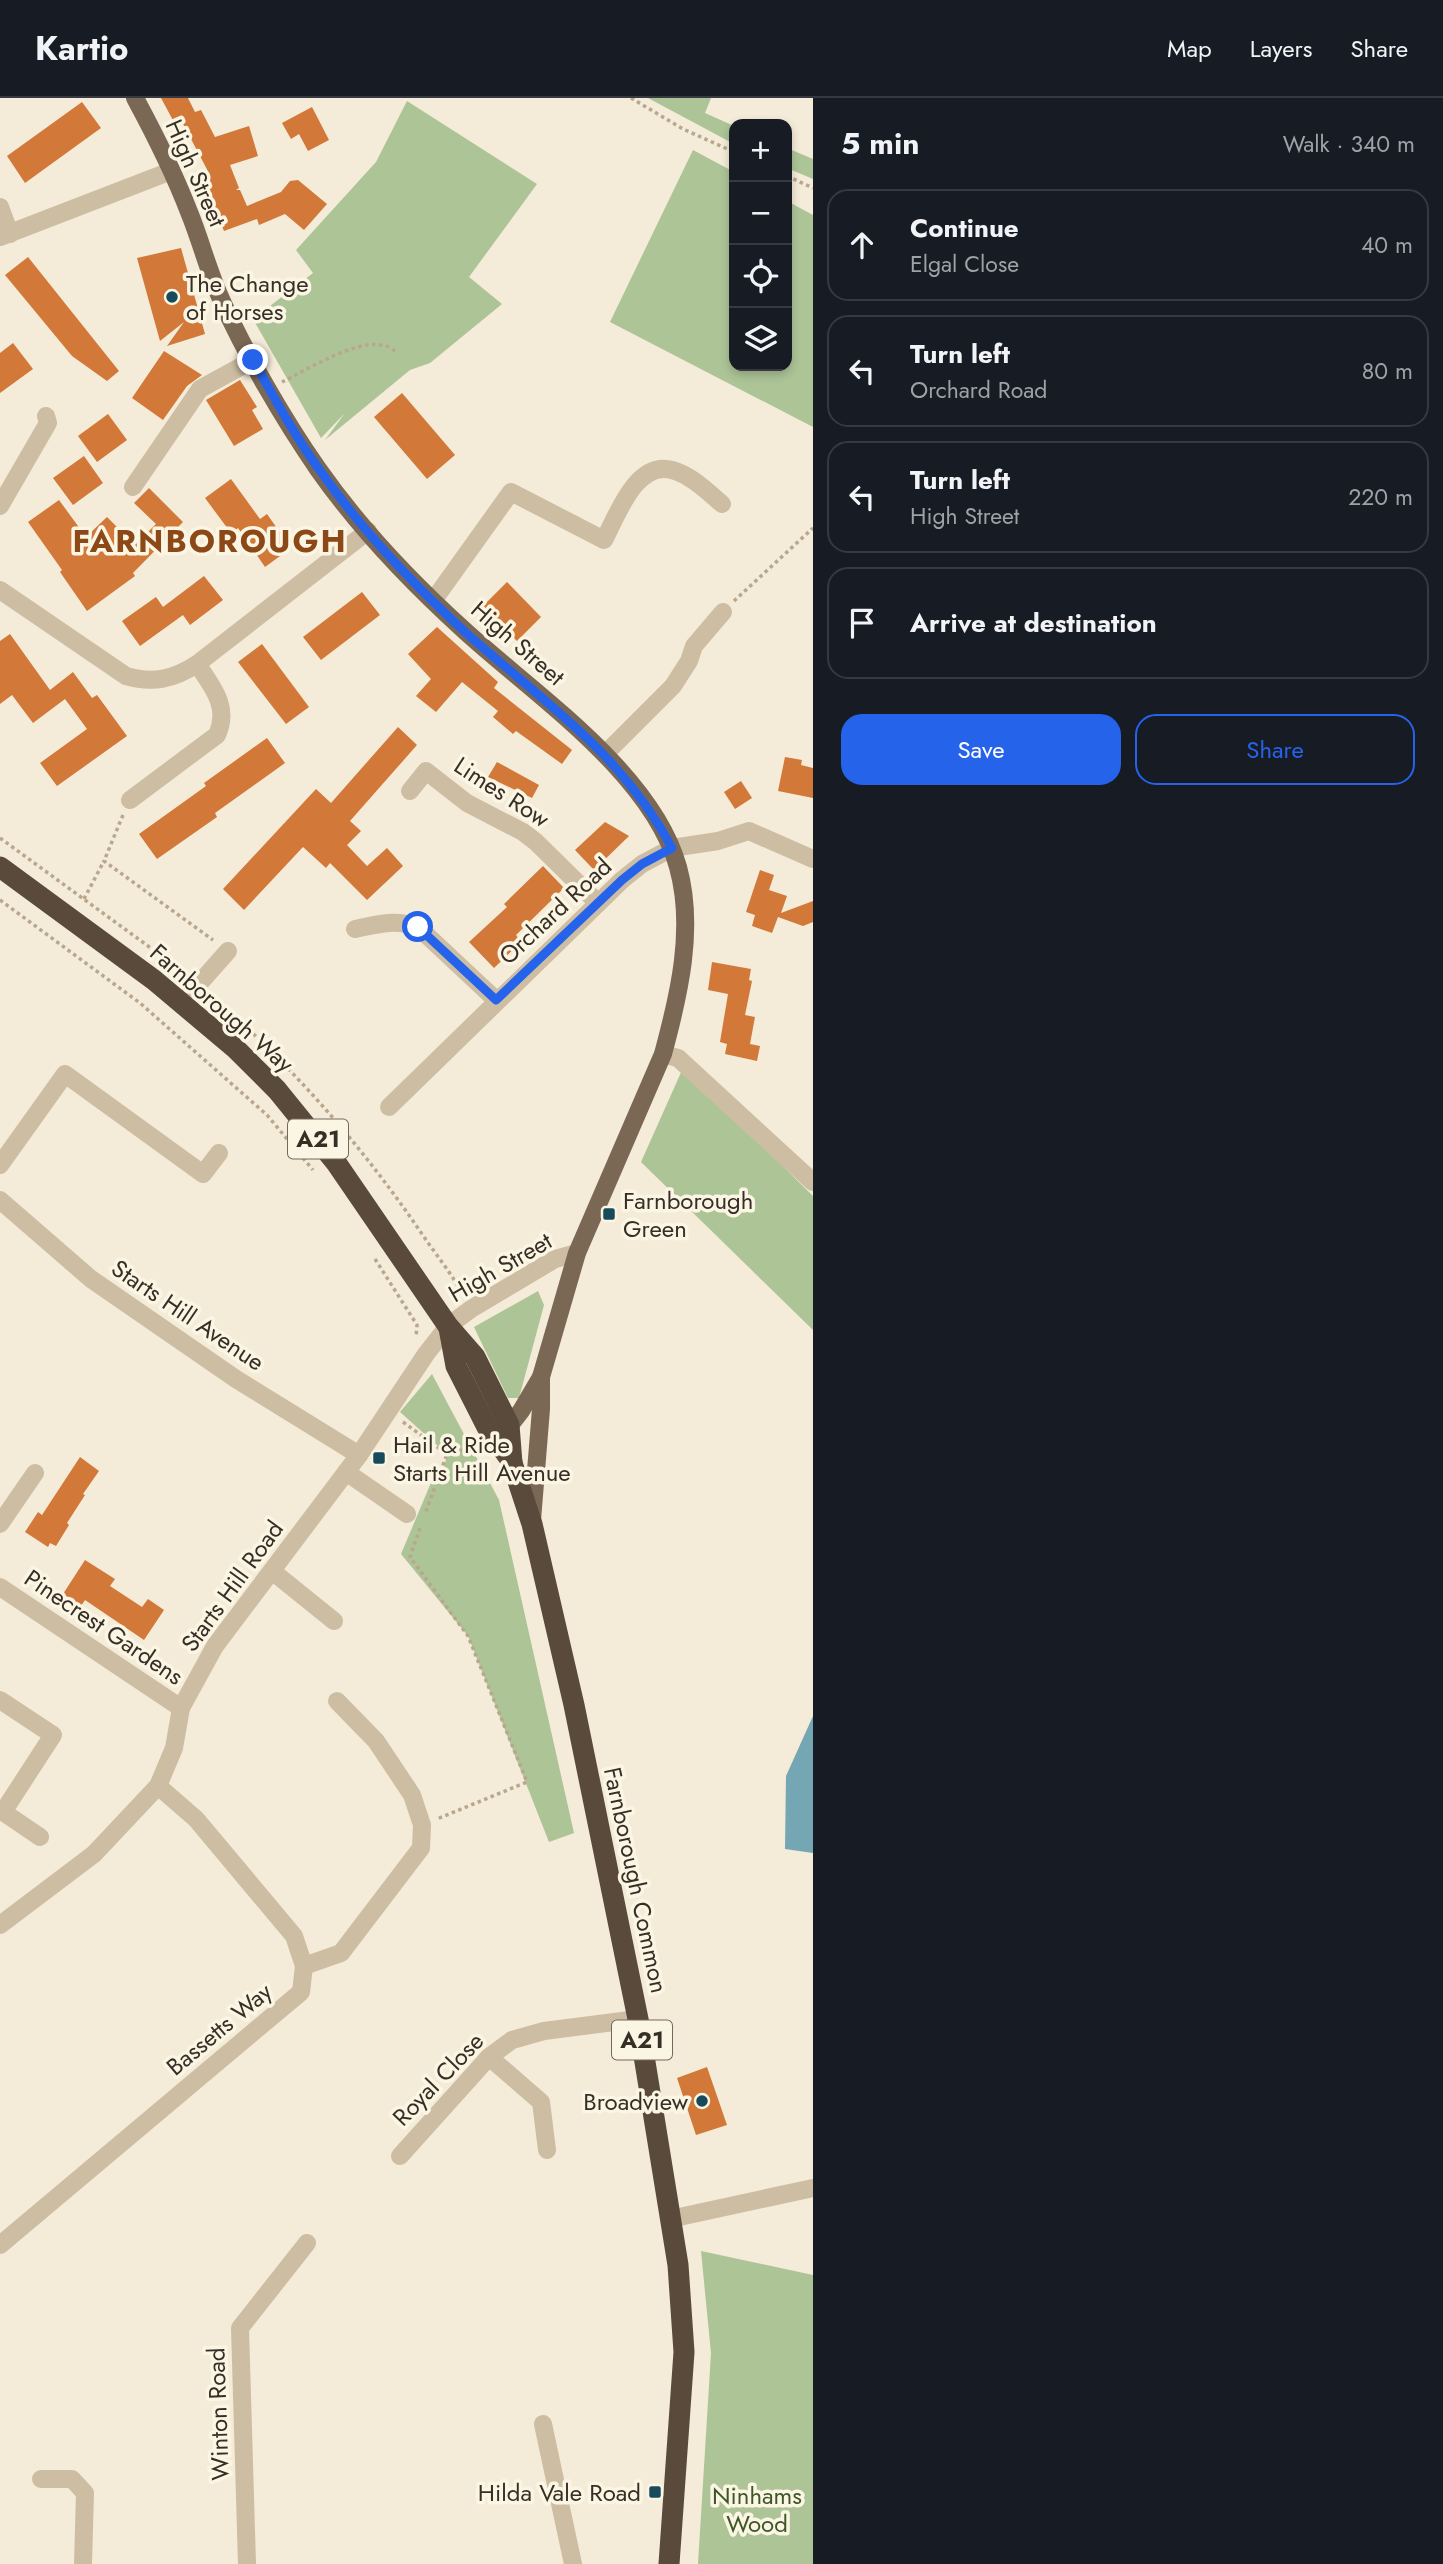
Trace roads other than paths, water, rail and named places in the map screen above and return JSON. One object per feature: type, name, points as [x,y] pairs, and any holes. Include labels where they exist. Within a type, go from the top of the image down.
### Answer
[{"type":"highway","name":"Farnborough Way","points":[[0,867],[182,1003],[236,1049],[295,1111],[360,1195],[449,1326]]},
{"type":"highway","name":"Farnborough Common","points":[[449,1326],[475,1357],[509,1425],[498,1452]]},
{"type":"highway","name":"Farnborough Common","points":[[449,1326],[456,1366],[532,1524],[574,1705],[638,2019],[678,2265],[684,2352],[669,2564]]},
{"type":"main road","name":"High Street","points":[[135,98],[189,212],[221,300],[317,468],[368,531],[433,601],[605,754],[658,822],[672,848],[682,884],[685,918],[677,991],[663,1054],[577,1253],[541,1377],[521,1411],[509,1425]]},
{"type":"main road","name":"High Street","points":[[532,1524],[541,1377]]},
{"type":"street","points":[[0,207],[5,235],[171,171]]},
{"type":"street","points":[[133,487],[200,389],[253,360]]},
{"type":"street","points":[[0,506],[48,423],[46,416]]},
{"type":"street","points":[[433,601],[511,492],[604,540],[632,486],[640,478],[660,470],[672,470],[693,481],[722,504]]},
{"type":"street","points":[[0,590],[126,676],[164,679],[179,676],[197,664],[368,531]]},
{"type":"street","points":[[605,754],[673,685],[689,661],[694,646],[723,612]]},
{"type":"street","points":[[130,800],[217,735],[223,722],[222,710],[214,688],[197,664]]},
{"type":"street","name":"Limes Row","points":[[410,791],[426,771],[467,803],[523,832],[598,903]]},
{"type":"street","name":"Orchard Road","points":[[389,1107],[496,1000],[642,864],[672,848],[718,841],[749,831],[813,859]]},
{"type":"street","points":[[355,929],[387,922],[402,922],[418,927],[496,1000]]},
{"type":"street","points":[[182,1003],[228,951]]},
{"type":"street","points":[[663,1054],[678,1058],[813,1182]]},
{"type":"street","points":[[0,1165],[65,1074],[203,1174],[219,1153]]},
{"type":"street","name":"Starts Hill Avenue","points":[[0,1200],[91,1279],[236,1380],[359,1455]]},
{"type":"street","name":"High Street","points":[[449,1326],[471,1309],[555,1259],[577,1253]]},
{"type":"street","name":"Starts Hill Road","points":[[0,1925],[94,1854],[158,1786],[174,1748],[181,1708],[215,1646],[359,1455],[426,1354],[449,1326]]},
{"type":"street","points":[[346,1472],[407,1514]]},
{"type":"street","points":[[0,1524],[35,1473]]},
{"type":"street","points":[[272,1571],[334,1620]]},
{"type":"street","name":"Pinecrest Gardens","points":[[0,1587],[181,1708]]},
{"type":"street","points":[[0,1700],[53,1735],[3,1812],[40,1837]]},
{"type":"street","points":[[158,1786],[196,1819],[294,1937],[304,1966],[341,1953],[421,1848],[422,1825],[412,1794],[399,1774],[376,1741],[337,1700]]},
{"type":"street","name":"Bassetts Way","points":[[0,2245],[301,1992],[304,1966]]},
{"type":"street","name":"Royal Close","points":[[400,2155],[489,2057],[512,2040],[544,2031],[638,2019]]},
{"type":"street","points":[[489,2057],[541,2102],[547,2150]]},
{"type":"street","points":[[670,2219],[813,2188]]},
{"type":"street","name":"Winton Road","points":[[247,2564],[240,2328],[307,2244]]},
{"type":"street","points":[[543,2424],[573,2564]]},
{"type":"street","points":[[41,2479],[72,2479],[85,2493],[83,2564]]},
{"type":"water","points":[[813,1716],[813,1853],[785,1849],[786,1776]]},
{"type":"place","name":"The Change of Horses","points":[[172,297]]},
{"type":"place","name":"Farnborough Green","points":[[609,1214]]},
{"type":"place","name":"Hail & Ride Starts Hill Avenue","points":[[379,1458]]},
{"type":"place","name":"Broadview","points":[[702,2101]]},
{"type":"place","name":"Hilda Vale Road","points":[[655,2492]]},
{"type":"district","name":"FARNBOROUGH","points":[[210,541]]},
{"type":"park label","name":"Ninhams Wood","points":[[757,2509]]}]
